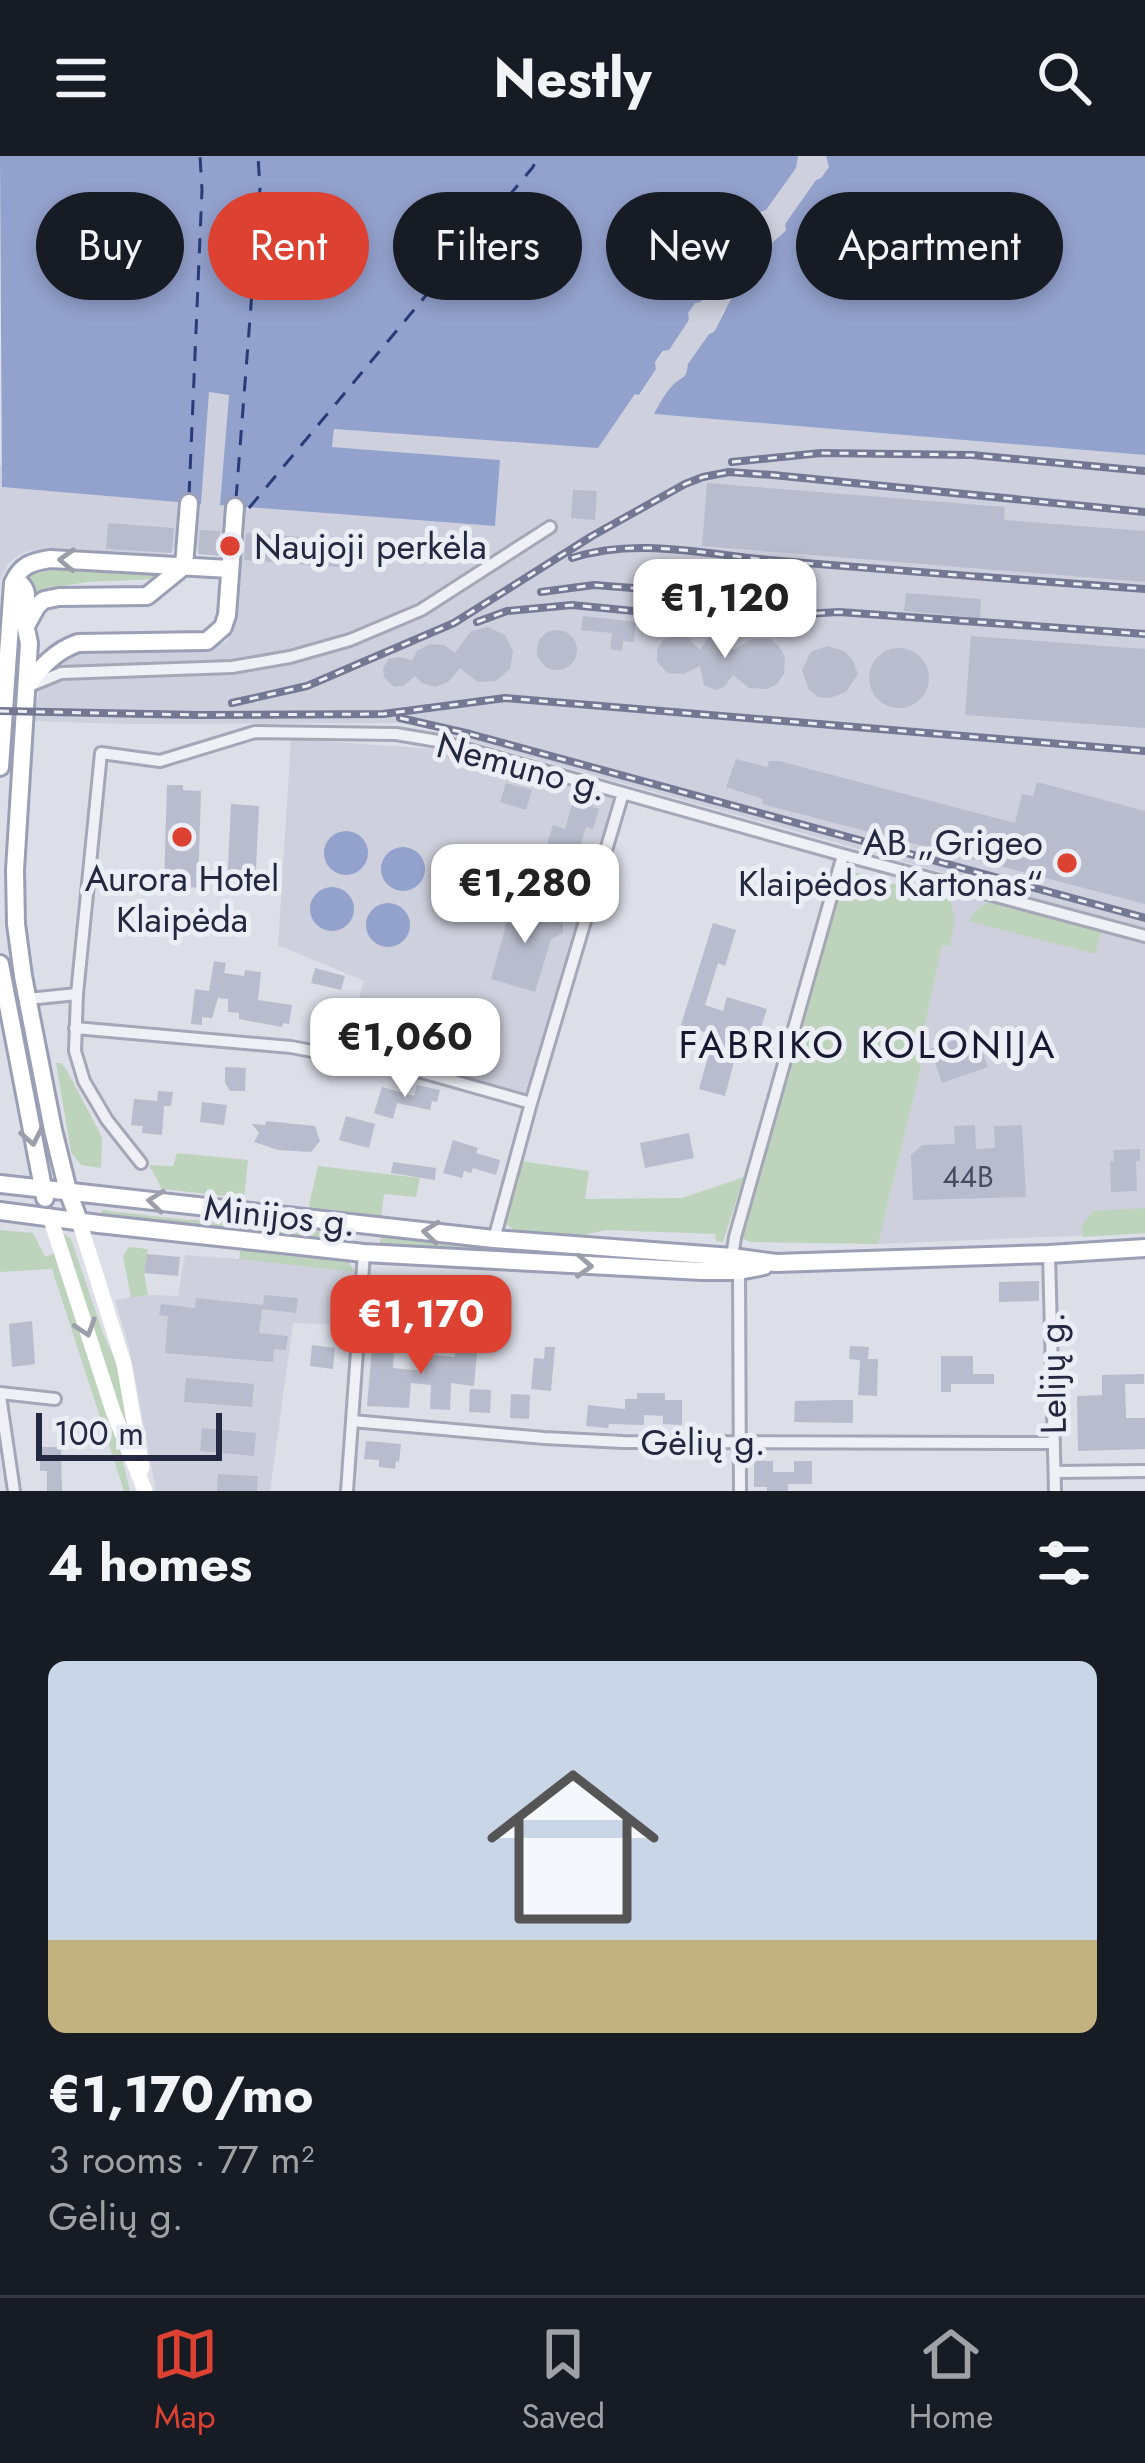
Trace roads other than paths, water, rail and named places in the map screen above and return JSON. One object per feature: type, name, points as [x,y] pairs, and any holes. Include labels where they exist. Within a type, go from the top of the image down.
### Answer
[{"type":"main road","points":[[26,628],[44,600],[147,596],[184,566],[189,502]]},
{"type":"main road","points":[[25,689],[43,665],[78,644],[207,641],[224,627],[235,507]]},
{"type":"main road","points":[[0,767],[15,579],[25,565],[50,559],[230,569]]},
{"type":"main road","points":[[15,579],[27,593],[24,619],[29,643],[16,924],[68,1191],[124,1364],[145,1491]]},
{"type":"main road","points":[[0,964],[50,1216],[113,1411],[145,1491]]},
{"type":"main road","points":[[6,1003],[28,999]]},
{"type":"main road","name":"Minijos g.","points":[[0,1184],[736,1264]]},
{"type":"main road","name":"Minijos g.","points":[[0,1210],[364,1253],[523,1263],[736,1264],[1145,1248]]},
{"type":"main road","points":[[364,1253],[367,1225]]},
{"type":"street","points":[[25,689],[61,673],[232,667],[350,640],[421,610],[550,527]]},
{"type":"street","name":"Nemuno g.","points":[[77,994],[101,753],[160,761],[255,732],[396,734],[438,741],[1145,936]]},
{"type":"street","points":[[494,1239],[622,793]]},
{"type":"street","points":[[740,1491],[735,1237],[843,855]]},
{"type":"street","points":[[28,999],[77,994],[75,1051],[84,1082],[106,1120],[141,1163]]},
{"type":"street","points":[[75,1028],[291,1047],[418,1071],[531,1103]]},
{"type":"street","points":[[347,1491],[364,1253]]},
{"type":"street","name":"Lelijų g.","points":[[1049,1254],[1054,1491]]},
{"type":"street","points":[[14,1491],[0,1394],[55,1399]]},
{"type":"street","name":"Gėlių g.","points":[[352,1421],[544,1438],[1054,1443]]},
{"type":"street","points":[[1055,1472],[1145,1472]]},
{"type":"water","points":[[0,156],[798,156],[796,168],[772,202],[772,192],[606,192],[606,300],[702,300],[695,303],[689,320],[655,362],[656,369],[639,395],[635,394],[598,448],[334,429],[332,447],[500,460],[495,526],[220,505],[229,395],[209,392],[201,504],[2,487]]},
{"type":"water","points":[[826,156],[1145,156],[1145,455],[654,414],[714,332],[730,300],[772,300],[772,243],[786,230],[796,208],[796,300],[1063,300],[1063,192],[808,192],[829,167]]},
{"type":"water","points":[[346,831],[362,837],[368,853],[362,869],[346,875],[330,869],[324,853],[330,837]]},
{"type":"water","points":[[403,847],[419,853],[425,869],[419,885],[403,891],[387,885],[381,869],[387,853]]},
{"type":"water","points":[[332,887],[348,893],[354,909],[348,925],[332,931],[316,925],[310,909],[316,893]]},
{"type":"water","points":[[388,903],[404,909],[410,925],[404,941],[388,947],[372,941],[366,925],[372,909]]},
{"type":"railway","points":[[732,462],[821,453],[972,455],[1145,471]]},
{"type":"railway","points":[[232,703],[307,686],[454,623],[592,536],[703,477],[729,472],[773,475],[1145,512]]},
{"type":"railway","points":[[572,558],[623,548],[676,549],[1145,589]]},
{"type":"railway","points":[[541,592],[594,585],[804,601]]},
{"type":"railway","points":[[477,622],[507,611],[572,605],[716,619],[839,612],[1145,634]]},
{"type":"railway","points":[[0,711],[383,714],[505,698],[1145,751]]},
{"type":"railway","points":[[400,718],[1145,918]]},
{"type":"place","name":"Naujoji perkėla","points":[[230,546]]},
{"type":"place","name":"Aurora Hotel Klaipėda","points":[[182,837]]},
{"type":"place","name":"AB „Grigeo Klaipėdos Kartonas“","points":[[1067,863]]},
{"type":"district","name":"FABRIKO KOLONIJA","points":[[868,1044]]}]
